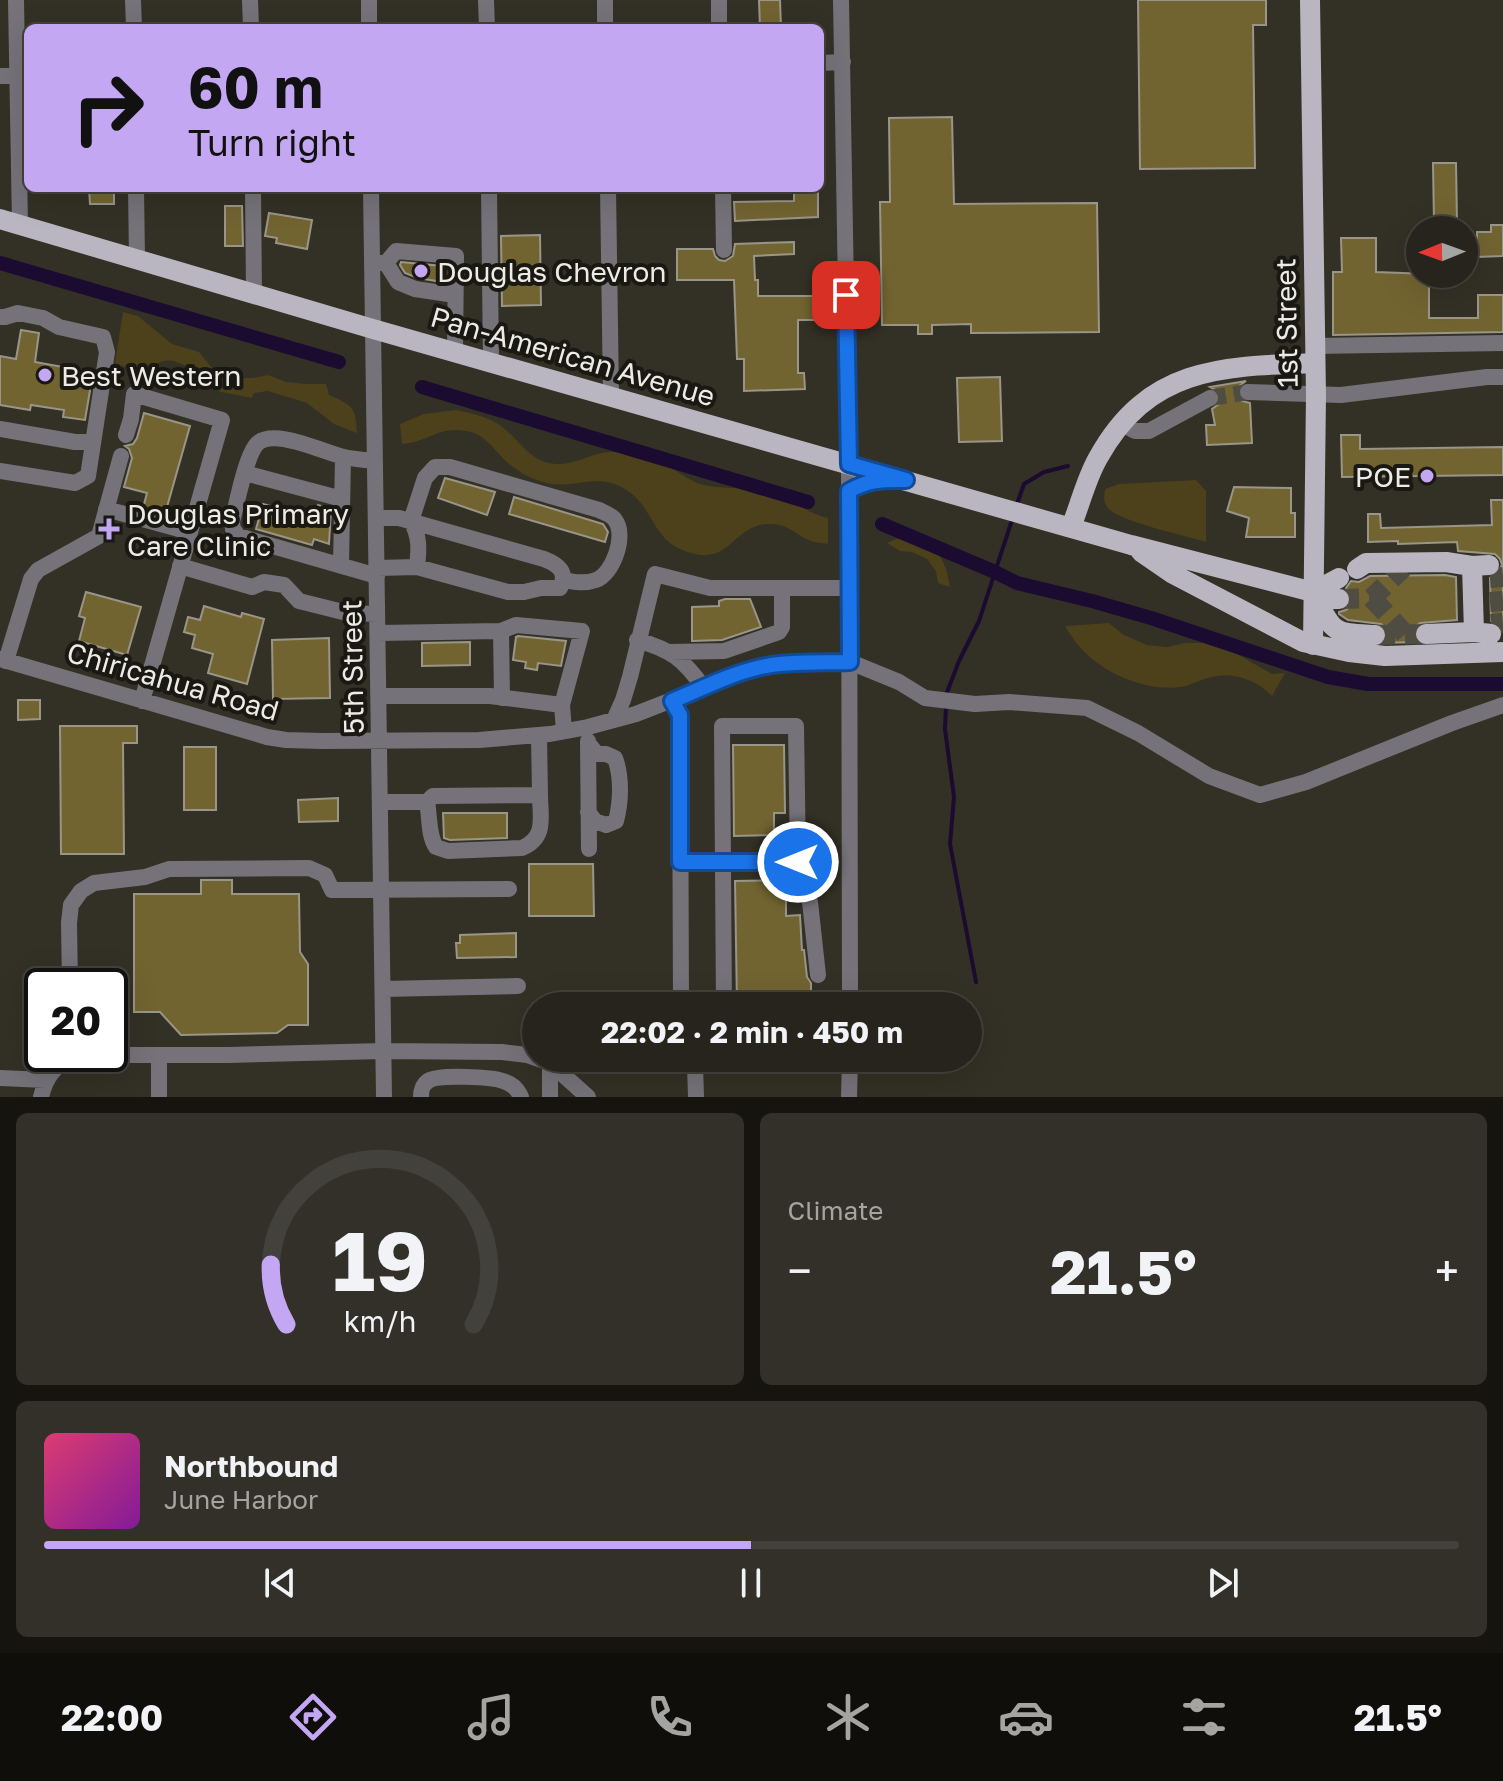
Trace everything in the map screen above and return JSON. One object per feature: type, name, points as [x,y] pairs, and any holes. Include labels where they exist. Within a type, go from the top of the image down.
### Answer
[{"type":"main road","name":"1st Street","points":[[1310,0],[1316,395],[1313,645]]},
{"type":"main road","name":"Pan-American Avenue","points":[[10,222],[1131,545],[1339,599]]},
{"type":"main road","points":[[1071,527],[1094,466],[1120,423],[1147,399],[1183,379],[1223,369],[1315,355]]},
{"type":"main road","name":"Pan-American Avenue","points":[[1131,545],[1173,574],[1258,620],[1313,645],[1385,656],[1503,652]]},
{"type":"main road","points":[[1375,635],[1341,631],[1330,625],[1313,592],[1366,563],[1406,565],[1446,562],[1482,601],[1426,634]]},
{"type":"street","points":[[10,222],[23,75],[16,0]]},
{"type":"street","points":[[133,0],[134,24]]},
{"type":"street","points":[[250,0],[251,24]]},
{"type":"street","points":[[369,0],[369,24]]},
{"type":"street","points":[[486,0],[487,24]]},
{"type":"street","points":[[605,0],[605,24]]},
{"type":"street","points":[[719,0],[719,24]]},
{"type":"street","points":[[841,0],[849,464],[850,992]]},
{"type":"street","points":[[824,63],[843,62]]},
{"type":"street","points":[[0,76],[23,75]]},
{"type":"street","points":[[136,192],[137,259]]},
{"type":"street","points":[[253,192],[254,293]]},
{"type":"street","name":"5th Street","points":[[371,192],[379,263],[373,329],[384,1097]]},
{"type":"street","points":[[489,192],[491,362]]},
{"type":"street","points":[[608,192],[611,396]]},
{"type":"street","points":[[723,192],[724,250]]},
{"type":"street","points":[[455,295],[415,289],[398,282],[379,263],[396,251],[456,256],[455,352]]},
{"type":"street","points":[[0,317],[18,313],[103,337],[107,352],[88,476],[75,483],[0,471]]},
{"type":"street","points":[[1315,355],[1503,343]]},
{"type":"street","points":[[1248,392],[1341,395],[1503,377]]},
{"type":"street","points":[[126,435],[134,394],[222,420],[142,701]]},
{"type":"street","points":[[1120,423],[1135,431],[1149,431],[1210,398]]},
{"type":"street","points":[[0,429],[75,442],[93,442]]},
{"type":"street","points":[[375,461],[343,457],[282,439],[264,439],[256,444],[250,457],[232,522],[233,529],[238,536],[341,566],[377,572],[417,567],[508,592],[560,588],[564,580],[563,572],[556,564],[411,521],[376,518]]},
{"type":"street","points":[[3,660],[31,579],[38,570],[99,536],[121,456]]},
{"type":"street","points":[[341,566],[343,457]]},
{"type":"street","points":[[417,567],[420,543],[411,521],[425,478],[435,467],[450,467],[599,510],[614,518],[620,529],[619,545],[606,575],[581,583],[564,580]]},
{"type":"street","points":[[245,473],[342,499]]},
{"type":"street","points":[[849,491],[869,482],[906,480]]},
{"type":"street","points":[[106,509],[190,532]]},
{"type":"street","points":[[180,566],[252,587],[275,582],[284,585],[299,601],[347,613],[377,614]]},
{"type":"street","points":[[614,720],[623,700],[655,574],[710,588],[849,588]]},
{"type":"street","points":[[670,652],[724,651],[779,632],[782,627],[782,588]]},
{"type":"street","points":[[378,633],[501,631],[516,625],[582,631],[562,705],[564,731]]},
{"type":"street","points":[[501,631],[502,698]]},
{"type":"street","points":[[637,640],[670,652],[684,662],[704,688]]},
{"type":"street","name":"Chiricahua Road","points":[[3,660],[286,740],[479,740],[564,731],[588,735],[614,720],[763,667],[850,662]]},
{"type":"street","points":[[850,662],[899,682],[925,698],[975,704],[1009,702],[1087,708],[1138,733],[1209,776],[1260,795],[1306,782],[1503,705]]},
{"type":"street","points":[[379,696],[502,698],[562,705]]},
{"type":"street","points":[[672,701],[680,715],[681,992]]},
{"type":"street","points":[[724,992],[722,726],[796,726],[798,862],[810,902],[818,975]]},
{"type":"street","points":[[427,802],[432,840],[436,847],[448,851],[522,848],[533,843],[540,831],[539,735]]},
{"type":"street","points":[[588,735],[589,849]]},
{"type":"street","points":[[588,735],[597,754],[615,758],[619,790],[616,821],[606,825],[595,821],[588,812]]},
{"type":"street","points":[[380,802],[427,802],[433,796],[540,795]]},
{"type":"street","points":[[680,862],[818,862]]},
{"type":"street","points":[[70,968],[71,905],[81,891],[94,883],[145,877],[169,869],[309,868],[325,875],[332,890],[509,889]]},
{"type":"street","points":[[383,989],[518,986]]},
{"type":"street","points":[[128,1055],[383,1051],[522,1054]]},
{"type":"street","points":[[159,1056],[159,1097]]},
{"type":"street","points":[[41,1097],[45,1080],[52,1072]]},
{"type":"street","points":[[550,1072],[550,1097]]},
{"type":"street","points":[[560,1072],[588,1097]]},
{"type":"street","points":[[695,1072],[696,1097]]},
{"type":"street","points":[[849,1097],[850,1072]]},
{"type":"street","points":[[421,1097],[426,1081],[437,1077],[499,1079],[513,1085],[521,1097]]},
{"type":"street","points":[[0,1078],[45,1080]]},
{"type":"shaded area","points":[[123,312],[138,316],[172,344],[199,352],[216,373],[233,378],[268,375],[286,382],[326,384],[329,395],[352,408],[357,433],[334,424],[307,403],[268,391],[254,393],[252,398],[221,392],[198,379],[200,376],[185,366],[172,361],[159,363],[144,374],[115,363]]},
{"type":"shaded area","points":[[456,410],[495,422],[531,454],[549,463],[567,463],[602,453],[624,452],[656,460],[700,484],[775,494],[828,518],[828,544],[807,539],[782,526],[766,524],[744,532],[721,551],[700,555],[674,546],[659,532],[636,498],[616,485],[595,481],[563,485],[536,480],[513,467],[480,436],[466,431],[448,431],[402,444],[400,424],[424,414]]},
{"type":"shaded area","points":[[1196,480],[1206,491],[1206,542],[1125,518],[1108,508],[1105,501],[1105,489],[1119,484]]},
{"type":"shaded area","points":[[896,539],[919,542],[935,550],[945,565],[950,587],[938,583],[936,571],[927,559],[912,552],[900,551],[887,543]]},
{"type":"shaded area","points":[[1109,623],[1124,635],[1147,645],[1167,647],[1211,643],[1272,674],[1285,673],[1272,696],[1249,680],[1231,676],[1213,677],[1172,688],[1142,684],[1100,665],[1077,644],[1065,626]]},
{"type":"building","points":[[759,0],[780,0],[781,24],[760,24]]},
{"type":"building","points":[[1138,0],[1266,0],[1266,25],[1253,25],[1255,168],[1140,169]]},
{"type":"building","points":[[952,117],[954,204],[1097,203],[1099,332],[971,333],[971,324],[932,325],[932,334],[918,334],[918,325],[882,325],[880,202],[890,202],[889,118]]},
{"type":"building","points":[[1433,163],[1456,163],[1457,216],[1434,216]]},
{"type":"building","points":[[89,192],[114,192],[114,204],[90,204]]},
{"type":"building","points":[[794,192],[818,192],[818,217],[735,221],[734,202],[794,201]]},
{"type":"building","points":[[225,206],[242,206],[243,246],[225,246]]},
{"type":"building","points":[[269,213],[312,220],[307,249],[276,243],[277,238],[265,236]]},
{"type":"building","points":[[1491,225],[1503,225],[1503,256],[1478,257],[1478,232],[1491,232]]},
{"type":"building","points":[[540,235],[541,305],[502,306],[501,236]]},
{"type":"building","points":[[1341,238],[1376,238],[1376,272],[1406,273],[1406,288],[1429,288],[1429,318],[1478,318],[1478,295],[1503,295],[1503,332],[1333,335],[1333,272],[1342,272]]},
{"type":"building","points":[[794,242],[794,254],[754,256],[755,280],[758,280],[758,296],[824,296],[824,320],[798,320],[798,373],[804,373],[805,389],[744,391],[744,359],[737,359],[734,280],[677,280],[677,249],[713,249],[719,260],[725,261],[733,256],[735,244]]},
{"type":"building","name":"Douglas Chevron","points":[[401,262],[442,266],[442,282],[405,273]]},
{"type":"building","name":"Best Western","points":[[21,330],[39,333],[35,362],[91,372],[85,420],[63,417],[64,410],[31,405],[30,410],[0,405],[0,356],[16,359]]},
{"type":"building","points":[[1000,377],[1002,441],[959,442],[957,378]]},
{"type":"building","points":[[1246,381],[1237,392],[1242,401],[1250,403],[1252,443],[1207,445],[1206,425],[1215,425],[1212,409],[1221,399],[1219,392],[1210,387]]},
{"type":"building","points":[[144,413],[190,426],[165,514],[143,508],[147,493],[124,487],[132,458],[125,446],[133,444],[137,438]]},
{"type":"building","points":[[1341,435],[1360,435],[1360,449],[1503,447],[1503,475],[1342,477]]},
{"type":"building","points":[[445,478],[495,492],[487,515],[438,498]]},
{"type":"building","points":[[1234,487],[1291,488],[1295,537],[1246,537],[1249,518],[1227,511]]},
{"type":"building","points":[[514,497],[603,524],[608,532],[605,542],[509,514]]},
{"type":"building","points":[[1491,500],[1503,500],[1503,629],[1491,621],[1490,578],[1497,575],[1502,565],[1495,554],[1458,551],[1457,542],[1368,542],[1368,514],[1380,514],[1381,528],[1492,525]]},
{"type":"building","points":[[263,504],[315,519],[318,505],[331,509],[329,544],[314,539],[312,545],[256,529]]},
{"type":"building","points":[[1370,576],[1456,577],[1457,620],[1420,623],[1413,634],[1416,642],[1385,643],[1388,635],[1381,624],[1348,620],[1339,614],[1351,605],[1352,598],[1346,588],[1351,581],[1359,582]]},
{"type":"building","points":[[86,592],[141,607],[127,655],[79,641],[85,618],[79,616]]},
{"type":"building","points":[[750,599],[761,627],[722,640],[692,641],[692,607],[719,606],[719,601]]},
{"type":"building","points":[[204,606],[241,617],[242,613],[264,619],[247,684],[208,673],[213,654],[192,648],[195,635],[184,632],[188,617],[200,620]]},
{"type":"building","points":[[518,636],[566,641],[561,666],[538,663],[537,670],[525,668],[526,662],[513,660]]},
{"type":"building","points":[[329,638],[330,698],[273,699],[272,640]]},
{"type":"building","points":[[470,642],[470,665],[422,666],[422,643]]},
{"type":"building","points":[[18,700],[40,700],[40,719],[18,720]]},
{"type":"building","points":[[60,726],[137,726],[137,743],[123,743],[124,854],[61,854]]},
{"type":"building","points":[[733,745],[784,745],[785,813],[774,813],[774,835],[734,836]]},
{"type":"building","points":[[184,747],[216,747],[216,810],[184,810]]},
{"type":"building","points":[[338,798],[338,821],[299,822],[298,800]]},
{"type":"building","points":[[443,813],[507,813],[507,838],[444,838]]},
{"type":"building","points":[[529,864],[593,864],[594,916],[529,916]]},
{"type":"building","points":[[201,880],[232,880],[232,894],[299,894],[300,952],[308,964],[308,1025],[288,1025],[277,1033],[181,1035],[160,1012],[134,1012],[134,894],[201,894]]},
{"type":"building","points":[[786,880],[786,916],[800,915],[802,950],[811,992],[737,992],[735,881]]},
{"type":"building","points":[[516,933],[516,957],[457,958],[456,943],[460,943],[460,935]]},
{"type":"waterway","points":[[0,263],[339,362]]},
{"type":"waterway","points":[[422,387],[808,502]]},
{"type":"waterway","points":[[1017,504],[1024,484],[1044,472],[1068,466]]},
{"type":"waterway","points":[[946,695],[979,621],[1013,517]]},
{"type":"waterway","points":[[882,524],[1017,583],[1151,618],[1328,677],[1368,684],[1503,684]]},
{"type":"waterway","points":[[946,704],[945,729],[954,797],[950,844],[976,982]]},
{"type":"tunnel","points":[[1210,398],[1248,392]]},
{"type":"tunnel","points":[[1339,599],[1372,598],[1403,568]]},
{"type":"tunnel","points":[[1490,578],[1503,577]]},
{"type":"tunnel","points":[[1372,598],[1405,634]]},
{"type":"tunnel","points":[[1490,602],[1503,601]]},
{"type":"tunnel","points":[[1491,624],[1503,623]]},
{"type":"tunnel","points":[[1375,635],[1426,634]]},
{"type":"place","name":"Douglas Chevron","points":[[421,271]]},
{"type":"place","name":"Best Western","points":[[45,375]]},
{"type":"place","name":"POE","points":[[1427,476]]},
{"type":"place","name":"Douglas Primary Care Clinic","points":[[109,529]]},
{"type":"route","points":[[798,862],[680,862],[680,715],[672,701],[763,667],[850,662],[849,491],[877,480],[906,480],[849,464],[846,295]]}]
